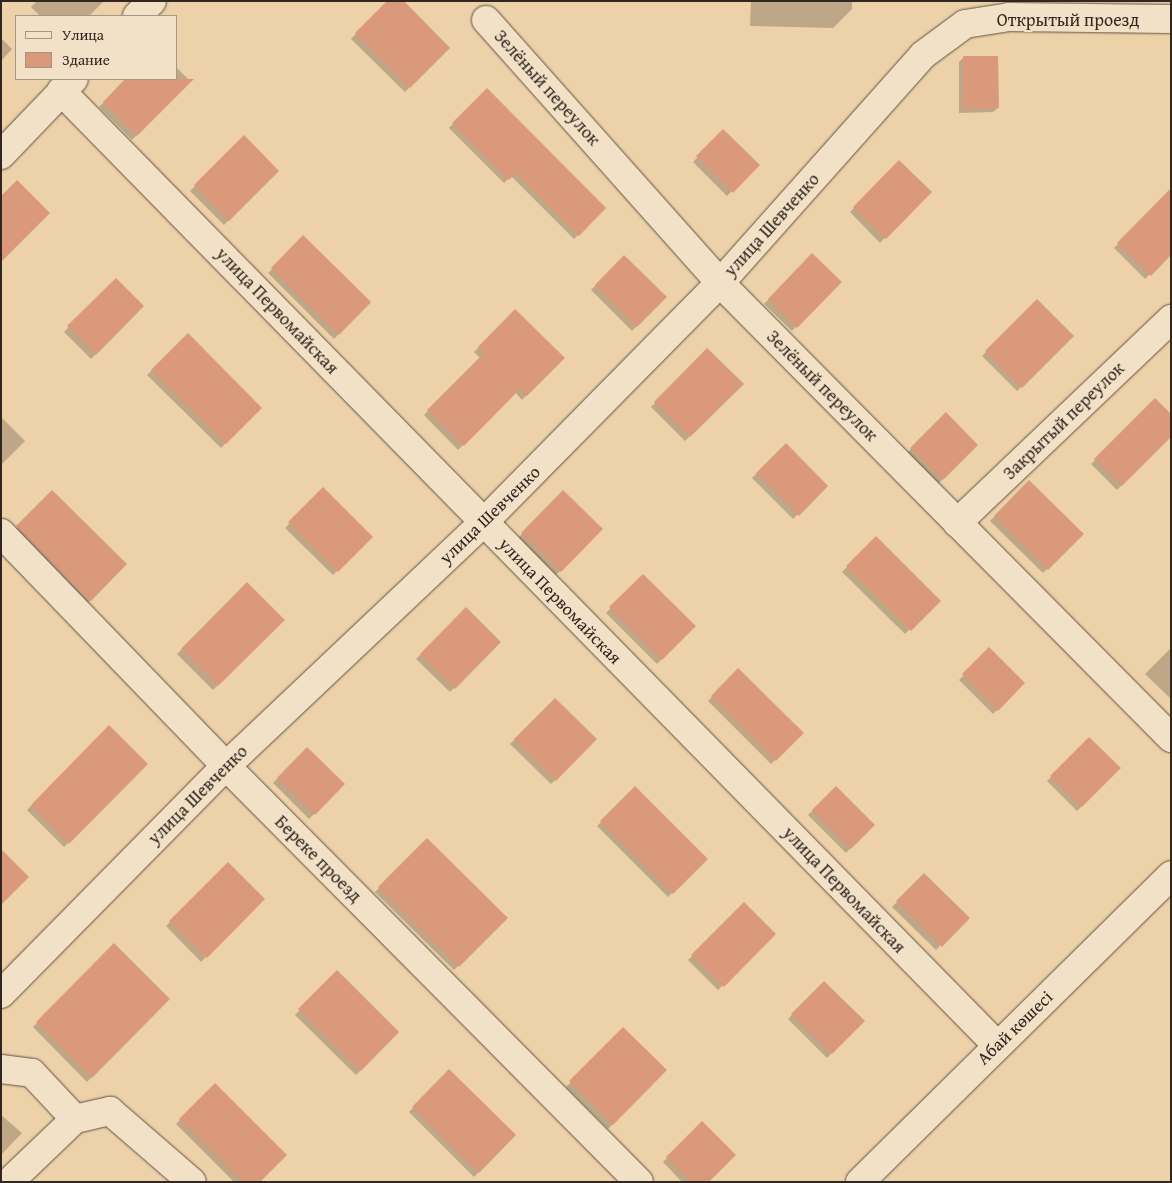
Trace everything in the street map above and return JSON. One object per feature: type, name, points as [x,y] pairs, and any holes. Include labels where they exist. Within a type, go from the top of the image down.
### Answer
[{"type":"street","points":[[138,15],[152,1]]},
{"type":"street","name":"Открытый проезд","points":[[965,24],[1009,17],[1171,19]]},
{"type":"street","name":"Зелёный переулок","points":[[486,20],[720,283],[1171,738]]},
{"type":"street","name":"улица Шевченко","points":[[1,994],[226,766],[483,523],[720,283],[923,55],[965,24]]},
{"type":"street","name":"улица Первомайская","points":[[1,155],[68,85],[483,523],[997,1045]]},
{"type":"street","name":"Закрытый переулок","points":[[957,523],[1171,319]]},
{"type":"street","name":"Береке проезд","points":[[1,533],[226,766],[639,1182]]},
{"type":"street","name":"Абай көшесі","points":[[860,1182],[997,1045],[1171,876]]},
{"type":"street","points":[[1,1069],[32,1074],[76,1119]]},
{"type":"street","points":[[9,1182],[76,1119],[110,1111],[192,1182]]},
{"type":"building","points":[[387,1],[404,1],[450,48],[410,88],[355,33]]},
{"type":"building","points":[[963,56],[998,56],[999,108],[963,109]]},
{"type":"building","points":[[194,79],[137,136],[103,102],[124,80]]},
{"type":"building","points":[[487,88],[606,208],[579,236],[516,173],[509,180],[452,123]]},
{"type":"building","points":[[723,129],[760,165],[733,193],[696,156]]},
{"type":"building","points":[[244,135],[279,171],[229,221],[194,185]]},
{"type":"building","points":[[899,160],[932,192],[886,239],[853,207]]},
{"type":"building","points":[[17,180],[50,213],[1,262],[1,196]]},
{"type":"building","points":[[1171,188],[1171,255],[1151,276],[1117,243]]},
{"type":"building","points":[[303,235],[371,302],[339,335],[271,268]]},
{"type":"building","points":[[812,253],[842,282],[797,328],[768,299]]},
{"type":"building","points":[[624,255],[667,297],[637,327],[595,285]]},
{"type":"building","points":[[116,278],[144,306],[96,355],[67,326]]},
{"type":"building","points":[[1037,299],[1074,336],[1022,388],[985,351]]},
{"type":"building","points":[[515,309],[565,358],[527,396],[520,389],[464,446],[427,410],[484,353],[478,347]]},
{"type":"building","points":[[188,333],[262,408],[226,444],[151,370]]},
{"type":"building","points":[[707,348],[744,384],[690,437],[654,402]]},
{"type":"building","points":[[1155,398],[1171,414],[1171,437],[1122,486],[1094,459]]},
{"type":"building","points":[[946,412],[978,445],[943,480],[910,448]]},
{"type":"building","points":[[786,443],[828,486],[799,516],[756,473]]},
{"type":"building","points":[[1029,480],[1084,534],[1048,570],[994,516]]},
{"type":"building","points":[[323,487],[373,537],[338,572],[288,522]]},
{"type":"building","points":[[52,490],[127,564],[91,601],[16,526]]},
{"type":"building","points":[[563,490],[603,529],[561,572],[521,533]]},
{"type":"building","points":[[876,536],[941,601],[911,631],[846,566]]},
{"type":"building","points":[[643,574],[696,626],[662,660],[609,607]]},
{"type":"building","points":[[247,582],[285,620],[218,686],[181,649]]},
{"type":"building","points":[[466,607],[501,642],[455,689],[420,654]]},
{"type":"building","points":[[989,647],[1025,683],[998,711],[962,674]]},
{"type":"building","points":[[738,668],[804,733],[776,761],[711,696]]},
{"type":"building","points":[[555,698],[597,739],[556,781],[514,739]]},
{"type":"building","points":[[109,725],[148,764],[69,844],[31,805]]},
{"type":"building","points":[[1089,737],[1121,768],[1082,807],[1050,776]]},
{"type":"building","points":[[307,747],[345,784],[315,815],[277,778]]},
{"type":"building","points":[[635,786],[708,859],[673,894],[600,821]]},
{"type":"building","points":[[836,786],[875,825],[851,849],[812,810]]},
{"type":"building","points":[[427,838],[508,918],[459,967],[378,887]]},
{"type":"building","points":[[1,849],[29,877],[1,905]]},
{"type":"building","points":[[228,862],[265,899],[207,958],[169,921]]},
{"type":"building","points":[[924,873],[970,918],[942,947],[896,901]]},
{"type":"building","points":[[744,902],[776,934],[724,987],[691,955]]},
{"type":"building","points":[[114,943],[170,999],[92,1078],[36,1022]]},
{"type":"building","points":[[337,970],[399,1032],[361,1071],[298,1009]]},
{"type":"building","points":[[824,981],[865,1021],[832,1054],[791,1014]]},
{"type":"building","points":[[623,1027],[667,1070],[613,1125],[569,1081]]},
{"type":"building","points":[[449,1069],[516,1135],[479,1173],[412,1107]]},
{"type":"building","points":[[215,1083],[287,1155],[260,1182],[243,1182],[179,1119]]},
{"type":"building","points":[[702,1121],[736,1155],[709,1182],[691,1182],[666,1157]]}]
